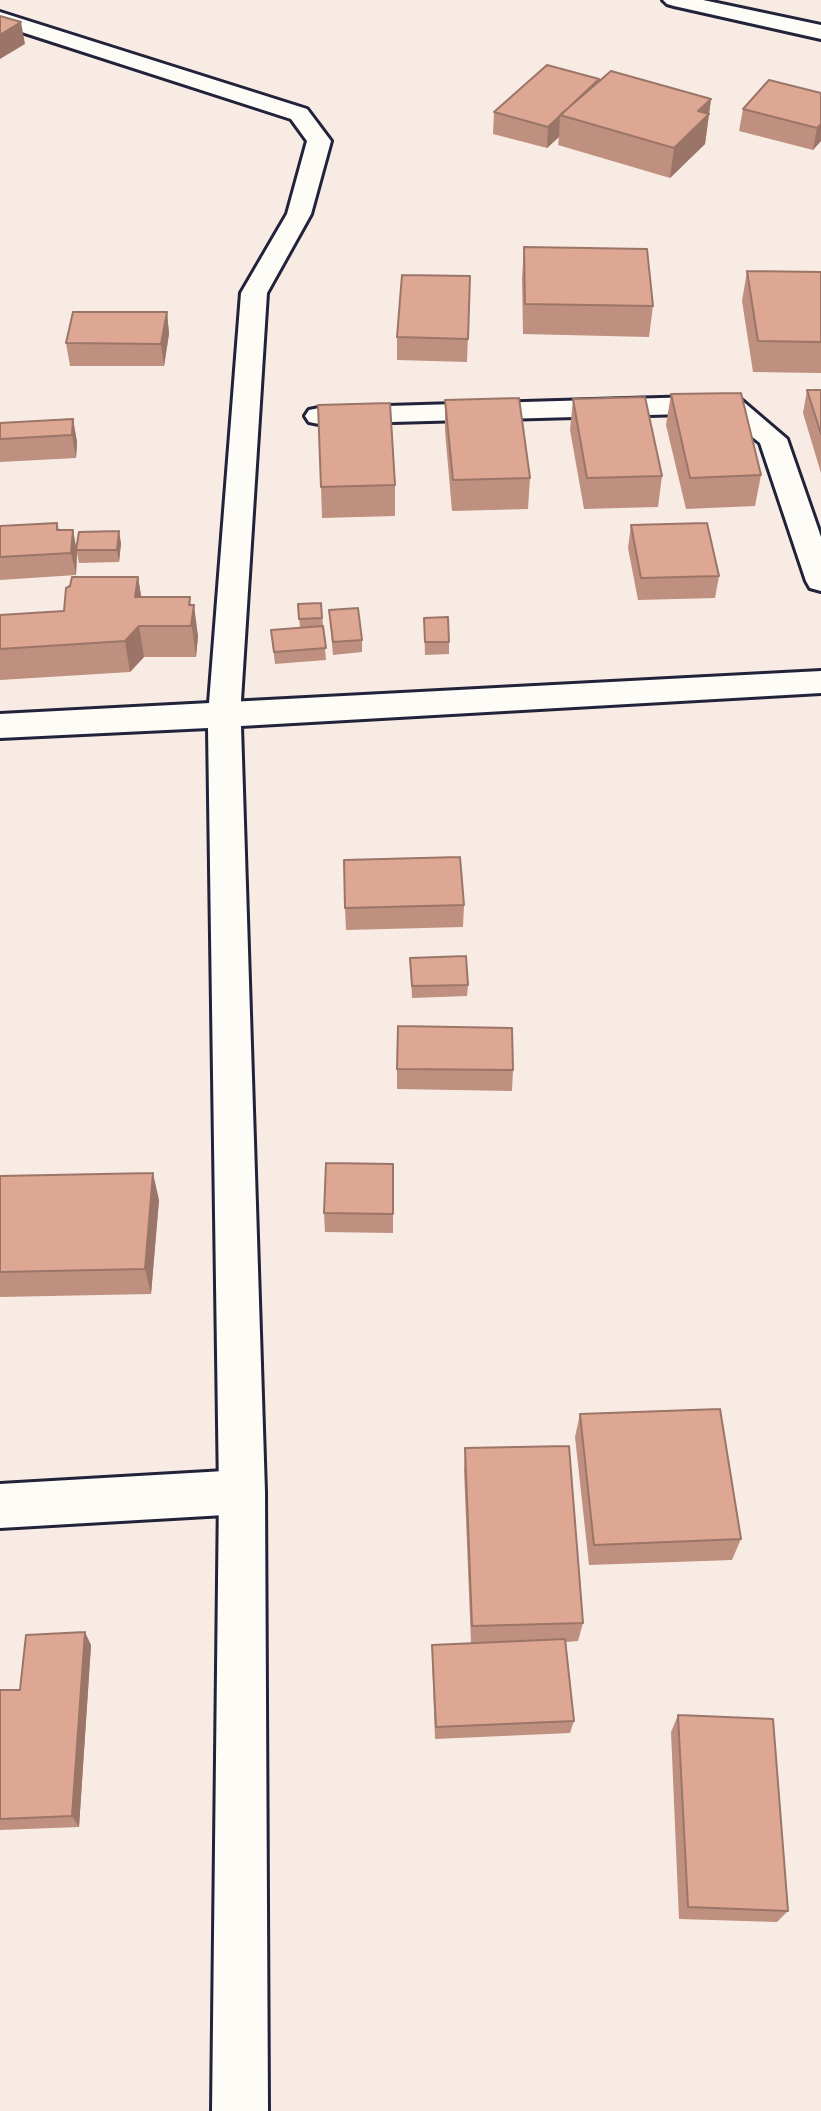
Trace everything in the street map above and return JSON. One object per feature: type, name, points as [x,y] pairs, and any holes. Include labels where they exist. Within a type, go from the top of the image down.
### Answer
[{"type":"street","points":[[674,0],[821,32]]},
{"type":"street","points":[[10,15],[299,114],[319,141],[299,214],[254,293],[224,716],[242,1492],[240,2111]]},
{"type":"street","points":[[319,416],[729,404],[773,439],[821,581]]},
{"type":"street","points":[[0,726],[821,682]]},
{"type":"street","points":[[0,1506],[242,1492]]},
{"type":"building","points":[[0,16],[21,22],[0,35]]},
{"type":"building","points":[[547,65],[599,79],[548,127],[494,112]]},
{"type":"building","points":[[611,71],[711,99],[698,111],[709,114],[674,148],[560,115]]},
{"type":"building","points":[[769,80],[821,93],[821,124],[817,128],[743,109]]},
{"type":"building","points":[[524,247],[647,249],[653,306],[525,304]]},
{"type":"building","points":[[747,271],[821,272],[821,342],[758,341]]},
{"type":"building","points":[[402,275],[470,276],[468,339],[397,337]]},
{"type":"building","points":[[73,312],[167,312],[161,344],[66,343]]},
{"type":"building","points":[[807,390],[821,390],[821,434]]},
{"type":"building","points":[[741,393],[761,475],[690,478],[671,394]]},
{"type":"building","points":[[645,397],[662,476],[587,478],[573,399]]},
{"type":"building","points":[[519,398],[530,478],[453,480],[445,400]]},
{"type":"building","points":[[390,403],[395,485],[321,487],[318,405]]},
{"type":"building","points":[[73,419],[72,435],[0,439],[0,423]]},
{"type":"building","points":[[57,523],[57,530],[73,530],[71,553],[0,557],[0,526]]},
{"type":"building","points":[[707,523],[719,576],[641,578],[631,525]]},
{"type":"building","points":[[119,531],[117,550],[76,550],[79,532]]},
{"type":"building","points":[[72,577],[138,577],[135,597],[190,597],[189,605],[194,605],[191,626],[139,626],[125,641],[0,649],[0,615],[64,611],[66,588],[70,586]]},
{"type":"building","points":[[321,603],[322,618],[299,619],[298,604]]},
{"type":"building","points":[[358,608],[362,640],[333,642],[329,610]]},
{"type":"building","points":[[448,617],[449,642],[425,642],[424,618]]},
{"type":"building","points":[[323,626],[326,648],[274,652],[271,630]]},
{"type":"building","points":[[460,857],[464,905],[345,908],[344,860]]},
{"type":"building","points":[[466,956],[468,985],[412,986],[410,958]]},
{"type":"building","points":[[398,1026],[512,1028],[513,1070],[397,1069]]},
{"type":"building","points":[[326,1163],[393,1164],[393,1214],[324,1213]]},
{"type":"building","points":[[153,1173],[145,1269],[0,1272],[0,1176]]},
{"type":"building","points":[[720,1409],[741,1539],[594,1545],[580,1414]]},
{"type":"building","points":[[569,1446],[583,1623],[472,1626],[465,1448]]},
{"type":"building","points":[[85,1632],[72,1816],[0,1819],[0,1690],[20,1690],[26,1635]]},
{"type":"building","points":[[565,1639],[574,1721],[436,1727],[432,1645]]},
{"type":"building","points":[[678,1715],[773,1719],[788,1911],[688,1907]]}]
